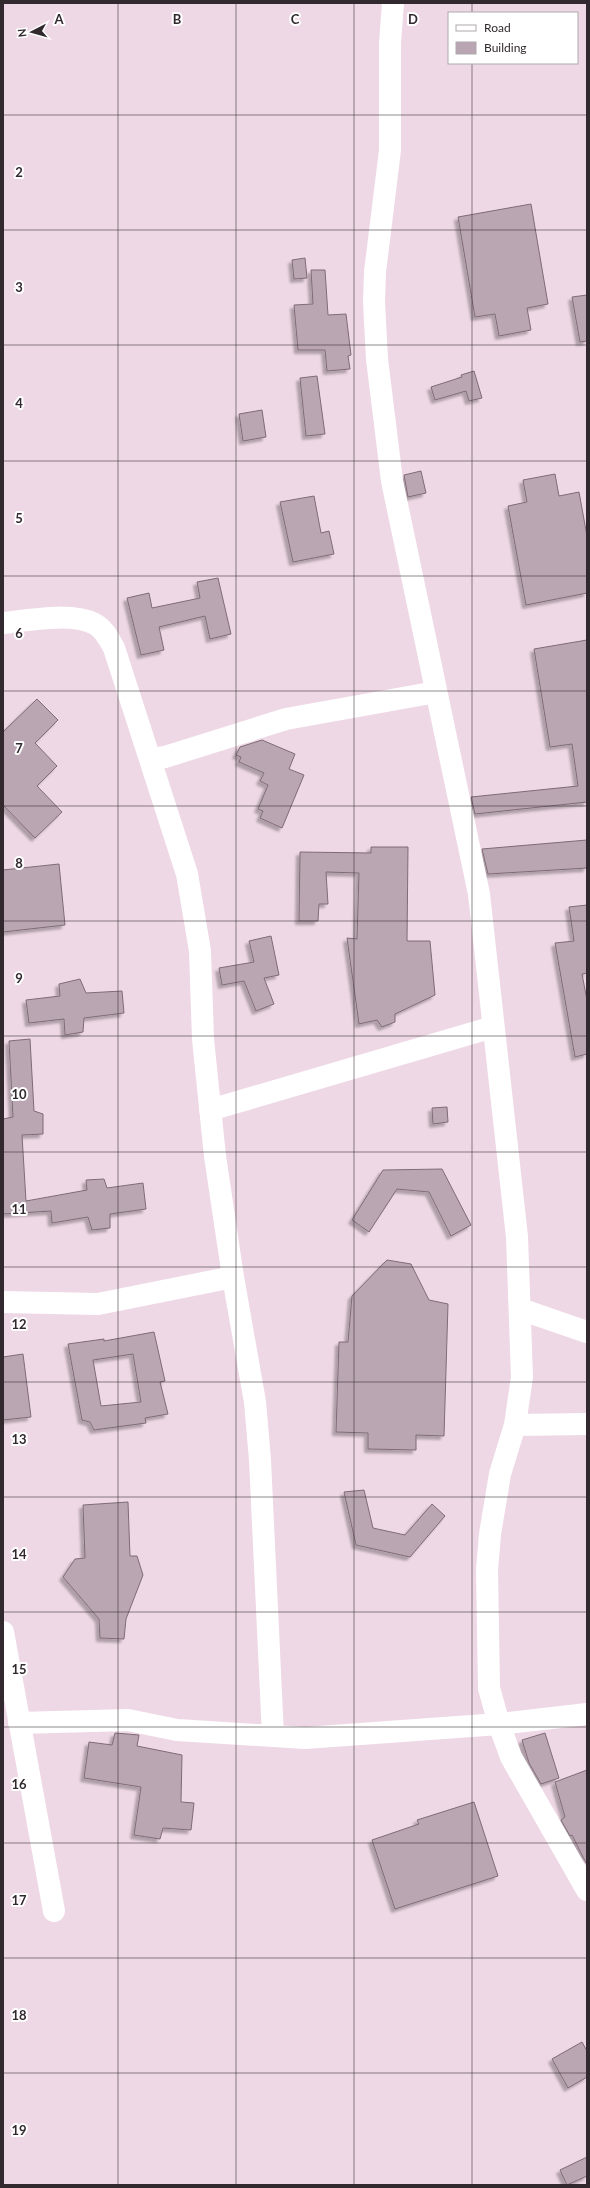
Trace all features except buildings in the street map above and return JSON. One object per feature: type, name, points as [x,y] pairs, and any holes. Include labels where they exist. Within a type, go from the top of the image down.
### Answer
[{"type":"street","points":[[393,3],[390,43],[390,150],[375,272],[374,302],[376,359],[392,481],[479,894],[517,1236],[522,1377],[515,1425],[500,1474],[486,1570],[490,1688],[498,1724],[512,1757],[587,1890]]},
{"type":"street","points":[[3,623],[79,618],[96,624],[106,634],[114,648],[145,745],[151,758],[167,816],[187,874],[200,951],[203,1039],[215,1156],[233,1277],[256,1409],[260,1460],[273,1736]]},
{"type":"street","points":[[151,758],[165,757],[286,718],[436,692]]},
{"type":"street","points":[[210,1110],[493,1027]]},
{"type":"street","points":[[3,1302],[98,1304],[233,1277]]},
{"type":"street","points":[[520,1309],[587,1332]]},
{"type":"street","points":[[515,1425],[587,1424]]},
{"type":"street","points":[[4,1638],[54,1911]]},
{"type":"street","points":[[19,1724],[128,1720],[177,1730],[305,1738],[498,1724],[587,1714]]}]
